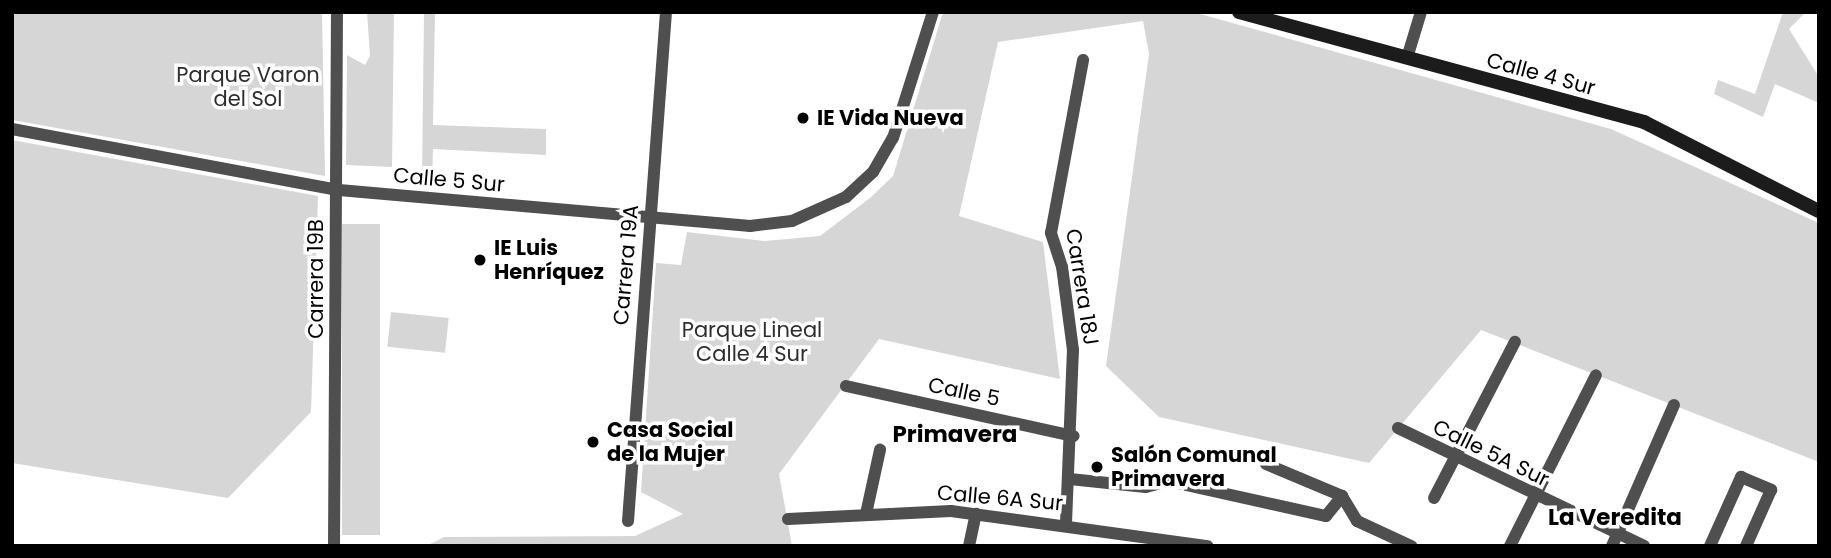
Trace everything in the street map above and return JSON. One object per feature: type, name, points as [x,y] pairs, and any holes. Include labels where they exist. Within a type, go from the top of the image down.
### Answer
[{"type":"main road","name":"Calle 4 Sur","points":[[1238,12],[1644,122],[1819,211]]},
{"type":"street","name":"Carrera 19B","points":[[334,546],[337,12]]},
{"type":"street","name":"Carrera 19A","points":[[628,521],[666,12]]},
{"type":"street","name":"Calle 5 Sur","points":[[12,129],[335,189],[750,226],[792,221],[846,197],[873,172],[893,138],[933,12]]},
{"type":"street","points":[[1407,58],[1421,12]]},
{"type":"street","name":"Carrera 18J","points":[[1066,523],[1074,436],[1073,350],[1062,267],[1051,233],[1083,60]]},
{"type":"street","points":[[1434,498],[1457,458],[1514,342]]},
{"type":"street","points":[[1510,546],[1596,375]]},
{"type":"street","name":"Calle 5","points":[[846,386],[1074,436]]},
{"type":"street","points":[[1612,546],[1674,405]]},
{"type":"street","name":"Calle 5A Sur","points":[[1398,428],[1644,546]]},
{"type":"street","points":[[866,514],[880,450]]},
{"type":"street","points":[[1266,464],[1342,496],[1357,521],[1384,536],[1411,546]]},
{"type":"street","points":[[1710,546],[1741,477],[1771,491],[1746,546]]},
{"type":"street","points":[[1070,479],[1146,487],[1168,481],[1326,516],[1342,496]]},
{"type":"street","name":"Calle 6A Sur","points":[[788,519],[866,514],[976,514],[1066,523],[1208,546]]},
{"type":"street","points":[[969,546],[976,514]]},
{"type":"street","points":[[1374,546],[1384,536]]},
{"type":"green space","name":"Parque Varon del Sol","points":[[12,12],[322,12],[325,176],[12,120]]},
{"type":"green space","points":[[367,12],[394,12],[392,167],[346,165],[347,55],[365,65],[370,56]]},
{"type":"green space","points":[[424,12],[435,12],[433,125],[546,129],[546,155],[433,149],[432,181],[422,180]]},
{"type":"green space","name":"Parque Lineal Calle 4 Sur","points":[[943,12],[1193,12],[1611,129],[1819,223],[1819,462],[1481,330],[1369,463],[1159,417],[1106,366],[1149,54],[1143,21],[998,42],[959,216],[1043,242],[1060,379],[879,339],[779,474],[792,546],[426,546],[444,537],[635,536],[683,514],[641,492],[656,263],[681,265],[687,232],[765,241],[820,236],[870,198],[893,176]]},
{"type":"green space","points":[[1783,12],[1806,12],[1789,29],[1819,77],[1819,103],[1775,84],[1763,117],[1714,94],[1718,80],[1755,94]]},
{"type":"green space","points":[[12,140],[318,196],[311,412],[228,498],[12,463]]},
{"type":"green space","points":[[342,224],[380,224],[380,535],[342,535]]},
{"type":"green space","points":[[391,312],[449,318],[445,353],[387,347]]},
{"type":"place","name":"IE Vida Nueva","points":[[803,118]]},
{"type":"place","name":"IE Luis Henríquez","points":[[480,260]]},
{"type":"place","name":"Casa Social de la Mujer","points":[[593,442]]},
{"type":"place","name":"Salón Comunal Primavera","points":[[1097,467]]},
{"type":"district","name":"Primavera","points":[[955,434]]},
{"type":"district","name":"La Veredita","points":[[1615,517]]}]
